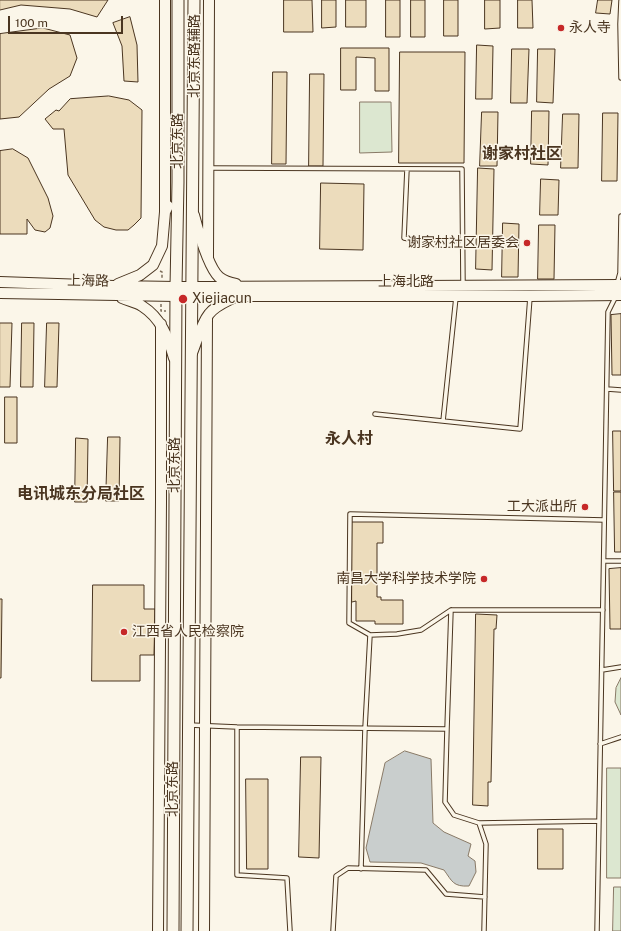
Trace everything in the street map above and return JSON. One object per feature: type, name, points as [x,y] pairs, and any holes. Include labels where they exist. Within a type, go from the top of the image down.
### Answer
[{"type":"main road","points":[[114,291],[153,265],[162,246],[165,212],[165,0]]},
{"type":"main road","name":"北京东路","points":[[173,931],[178,0]]},
{"type":"main road","name":"北京东路","points":[[187,931],[194,0]]},
{"type":"main road","name":"北京东路辅路","points":[[208,257],[209,0]]},
{"type":"main road","points":[[165,212],[178,182]]},
{"type":"main road","points":[[192,210],[214,271],[228,282],[248,287]]},
{"type":"main road","name":"上海路","points":[[0,282],[114,291]]},
{"type":"main road","name":"上海北路","points":[[192,292],[248,287],[463,286],[619,290]]},
{"type":"main road","name":"上海北路","points":[[192,292],[237,296],[530,296],[619,290]]},
{"type":"main road","points":[[114,291],[141,305],[156,317],[169,340],[176,365]]},
{"type":"main road","name":"上海路","points":[[0,293],[114,291],[192,292]]},
{"type":"main road","points":[[191,357],[209,313],[222,303],[237,296]]},
{"type":"main road","points":[[204,931],[207,317]]},
{"type":"main road","name":"北京东路","points":[[158,931],[161,324]]},
{"type":"lane","points":[[621,1],[621,78]]},
{"type":"lane","points":[[208,168],[462,169],[463,286]]},
{"type":"lane","points":[[407,169],[404,238],[439,244],[462,245]]},
{"type":"lane","points":[[597,931],[608,312],[619,290],[621,216]]},
{"type":"lane","points":[[444,421],[456,296]]},
{"type":"lane","points":[[375,414],[520,429],[530,296]]},
{"type":"lane","points":[[607,389],[621,390]]},
{"type":"lane","points":[[603,610],[451,610],[421,630],[396,634],[370,635],[349,623],[350,514],[604,520]]},
{"type":"lane","points":[[604,562],[621,561]]},
{"type":"lane","points":[[451,610],[445,802],[454,815],[479,823],[599,821]]},
{"type":"lane","points":[[361,869],[370,635]]},
{"type":"lane","points":[[602,670],[621,667]]},
{"type":"lane","points":[[188,725],[447,729]]},
{"type":"lane","points":[[237,726],[237,875],[287,878],[290,931]]},
{"type":"lane","points":[[600,744],[621,737]]},
{"type":"lane","points":[[479,823],[486,844],[484,931]]},
{"type":"lane","points":[[333,931],[336,876],[348,868],[426,870],[446,894],[485,897]]},
{"type":"green space","points":[[360,102],[391,102],[392,152],[360,153]]},
{"type":"green space","points":[[621,678],[621,715],[615,702],[616,688]]},
{"type":"green space","points":[[607,768],[621,768],[621,878],[607,878]]},
{"type":"green space","points":[[614,887],[621,887],[621,931],[613,931]]},
{"type":"shaded area","points":[[405,751],[431,759],[433,823],[444,832],[471,844],[468,856],[475,861],[476,872],[469,886],[456,884],[444,870],[421,863],[370,862],[366,848],[385,763]]},
{"type":"building","points":[[0,0],[108,0],[97,17],[70,9],[21,5],[0,10]]},
{"type":"building","points":[[284,0],[312,0],[313,32],[284,32]]},
{"type":"building","points":[[322,0],[336,0],[336,27],[322,28]]},
{"type":"building","points":[[346,0],[366,0],[366,27],[346,27]]},
{"type":"building","points":[[386,0],[400,0],[400,37],[386,37]]},
{"type":"building","points":[[411,0],[425,0],[425,37],[411,37]]},
{"type":"building","points":[[444,0],[458,0],[458,36],[444,36]]},
{"type":"building","points":[[485,0],[500,0],[500,28],[485,29]]},
{"type":"building","points":[[518,0],[532,0],[533,28],[518,28]]},
{"type":"building","points":[[598,0],[612,0],[610,14],[596,13]]},
{"type":"building","points":[[130,17],[137,45],[138,82],[124,81],[122,46],[113,23]]},
{"type":"building","points":[[43,28],[70,35],[77,58],[70,76],[49,89],[19,117],[0,119],[0,34]]},
{"type":"building","points":[[477,45],[493,46],[492,99],[476,99]]},
{"type":"building","points":[[341,48],[389,48],[389,91],[375,91],[375,58],[356,57],[356,90],[341,90]]},
{"type":"building","points":[[512,49],[529,49],[527,103],[511,103]]},
{"type":"building","points":[[538,49],[555,49],[553,103],[537,102]]},
{"type":"building","points":[[400,52],[465,52],[464,163],[399,163]]},
{"type":"building","points":[[273,72],[287,72],[286,164],[272,164]]},
{"type":"building","points":[[310,74],[324,74],[323,166],[309,166]]},
{"type":"building","points":[[109,96],[129,100],[142,110],[141,218],[128,230],[116,230],[104,227],[95,220],[68,175],[64,129],[53,129],[45,119],[56,110],[59,111],[70,99]]},
{"type":"building","points":[[532,111],[549,111],[548,165],[531,164]]},
{"type":"building","points":[[482,112],[498,112],[497,166],[480,166]]},
{"type":"building","points":[[603,113],[618,113],[617,181],[602,181]]},
{"type":"building","points":[[563,114],[579,114],[578,168],[561,168]]},
{"type":"building","points":[[13,149],[28,158],[48,198],[53,216],[50,228],[45,232],[35,230],[27,219],[27,234],[0,234],[0,151]]},
{"type":"building","points":[[478,168],[494,169],[492,270],[476,269]]},
{"type":"building","points":[[541,179],[559,180],[558,215],[540,215]]},
{"type":"building","points":[[321,183],[364,184],[363,250],[320,249]]},
{"type":"building","points":[[503,223],[519,224],[518,277],[502,277]]},
{"type":"building","points":[[539,225],[555,225],[554,279],[538,279]]},
{"type":"building","points":[[621,314],[621,375],[612,375],[611,315]]},
{"type":"building","points":[[0,323],[12,323],[10,387],[0,387]]},
{"type":"building","points":[[22,323],[34,323],[33,387],[21,387]]},
{"type":"building","points":[[47,323],[59,323],[57,387],[45,387]]},
{"type":"building","points":[[5,397],[17,397],[17,443],[5,443]]},
{"type":"building","points":[[613,431],[621,431],[621,491],[614,491]]},
{"type":"building","points":[[108,437],[120,437],[119,501],[106,501]]},
{"type":"building","points":[[76,438],[88,439],[87,502],[75,502]]},
{"type":"building","points":[[614,492],[621,492],[621,552],[615,552]]},
{"type":"building","points":[[352,522],[383,522],[383,543],[377,543],[377,597],[381,597],[381,600],[403,600],[403,624],[375,624],[375,621],[356,621],[356,601],[352,602]]},
{"type":"building","points":[[621,568],[621,629],[610,629],[609,569]]},
{"type":"building","name":"江西省人民检察院","points":[[93,585],[144,585],[144,609],[155,609],[154,655],[140,655],[140,681],[92,681]]},
{"type":"building","points":[[0,599],[2,599],[1,678],[0,678]]},
{"type":"building","points":[[476,614],[497,615],[496,629],[494,629],[491,782],[488,782],[488,806],[473,805]]},
{"type":"building","points":[[301,757],[321,757],[319,858],[299,857]]},
{"type":"building","points":[[246,779],[268,779],[268,869],[247,869]]},
{"type":"building","points":[[538,829],[563,829],[563,869],[538,869]]},
{"type":"place","name":"永人寺","points":[[561,28]]},
{"type":"place","name":"谢家村社区居委会","points":[[527,243]]},
{"type":"place","name":"Xiejiacun","points":[[183,299]]},
{"type":"place","name":"工大派出所","points":[[585,507]]},
{"type":"place","name":"南昌大学科学技术学院","points":[[484,579]]},
{"type":"place","name":"江西省人民检察院","points":[[124,632]]},
{"type":"district","name":"谢家村社区","points":[[522,154]]},
{"type":"district","name":"永人村","points":[[349,439]]},
{"type":"district","name":"电讯城东分局社区","points":[[81,494]]}]
